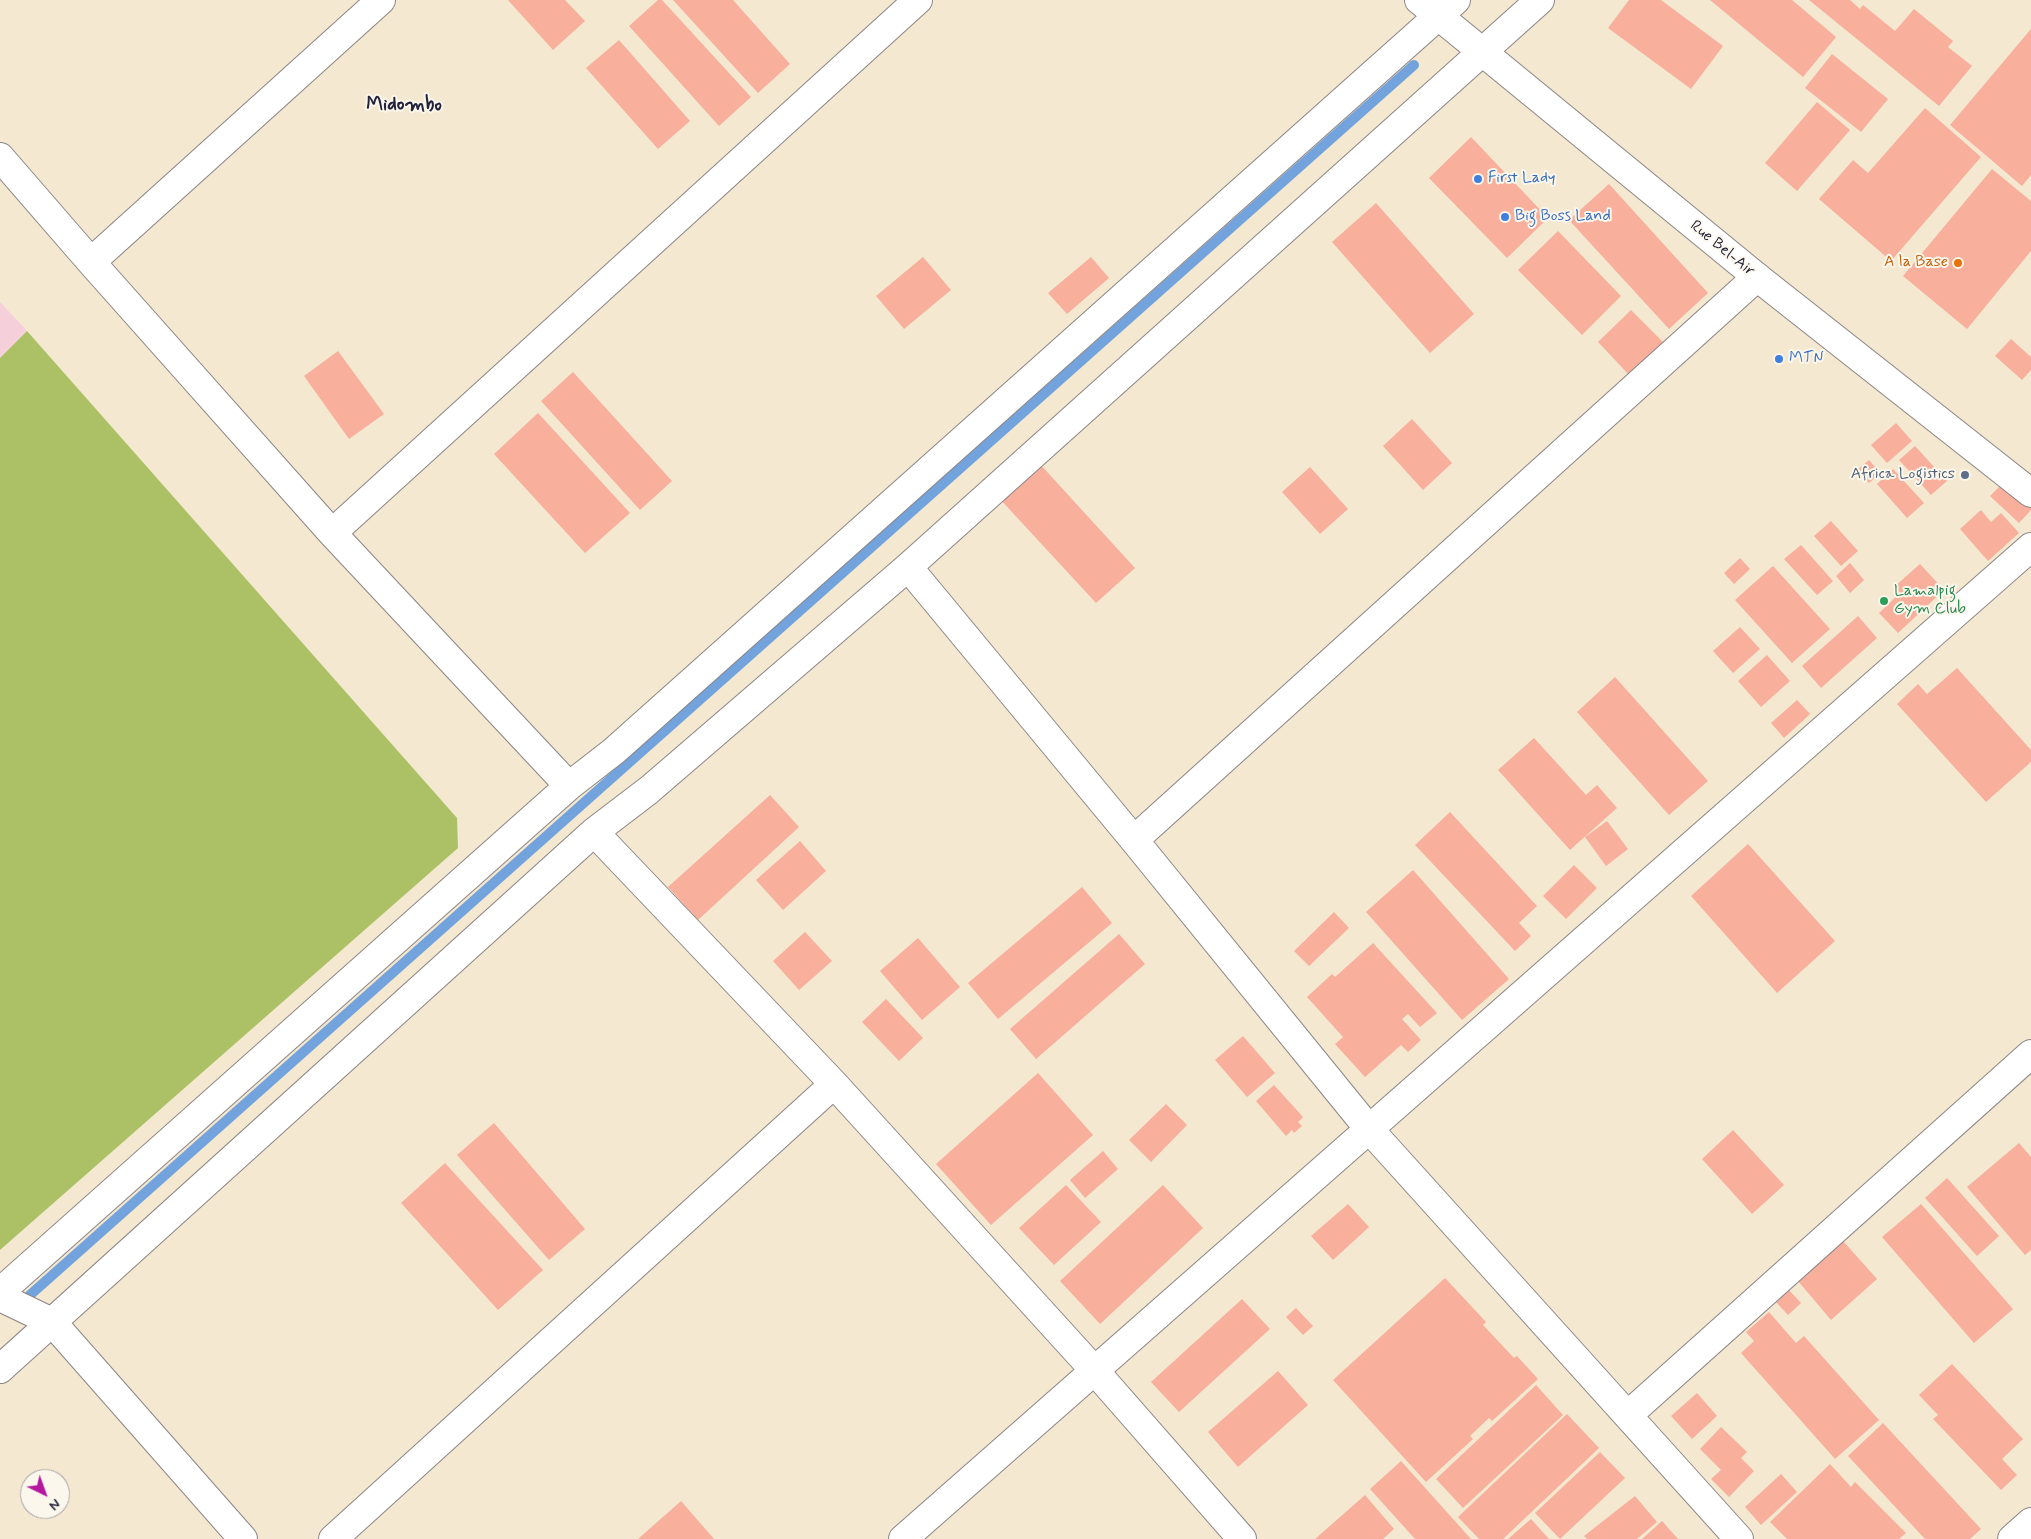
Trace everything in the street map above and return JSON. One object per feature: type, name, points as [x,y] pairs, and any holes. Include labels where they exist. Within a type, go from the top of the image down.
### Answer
[{"type":"street","points":[[91,262],[381,0]]},
{"type":"street","points":[[332,533],[918,0]]},
{"type":"street","name":"Rue Bel-Air","points":[[1418,0],[1448,8],[1482,52],[1756,277],[2031,493]]},
{"type":"street","points":[[0,1370],[594,832],[649,790],[908,567],[1540,0]]},
{"type":"street","points":[[0,1292],[570,786],[621,745],[1448,8]]},
{"type":"street","points":[[0,157],[332,533],[570,786]]},
{"type":"street","points":[[1134,840],[1756,277]]},
{"type":"street","points":[[903,1539],[2031,546]]},
{"type":"street","points":[[908,567],[1134,840],[1369,1129],[1739,1539]]},
{"type":"street","points":[[594,832],[834,1084],[1094,1370],[1242,1539]]},
{"type":"street","points":[[1628,1415],[2031,1054]]},
{"type":"street","points":[[333,1539],[834,1084]]},
{"type":"street","points":[[0,1297],[52,1322],[243,1539]]},
{"type":"street","points":[[2012,1539],[2031,1522]]},
{"type":"shaded area","points":[[0,302],[27,331],[0,358]]},
{"type":"green space","points":[[27,331],[457,818],[458,848],[0,1250],[0,358]]},
{"type":"building","points":[[508,0],[565,0],[585,21],[553,50]]},
{"type":"building","points":[[658,0],[662,0],[751,97],[719,126],[629,26]]},
{"type":"building","points":[[673,0],[733,0],[790,64],[758,93]]},
{"type":"building","points":[[1629,0],[1661,0],[1723,46],[1691,89],[1608,28]]},
{"type":"building","points":[[1710,0],[1792,0],[1836,37],[1803,77]]},
{"type":"building","points":[[1809,0],[1850,0],[1860,9],[1863,5],[1895,31],[1914,9],[1953,41],[1948,47],[1972,66],[1939,106]]},
{"type":"building","points":[[2031,29],[2031,175],[2022,186],[1950,125]]},
{"type":"building","points":[[619,40],[690,121],[658,149],[586,68]]},
{"type":"building","points":[[1832,54],[1888,99],[1861,132],[1805,88]]},
{"type":"building","points":[[1817,102],[1850,130],[1797,191],[1765,163]]},
{"type":"building","points":[[1925,108],[1981,157],[1891,261],[1819,199],[1853,160],[1868,173]]},
{"type":"building","points":[[1471,137],[1548,218],[1507,258],[1429,178]]},
{"type":"building","points":[[1992,169],[2031,201],[2031,251],[1967,329],[1903,276]]},
{"type":"building","points":[[1609,184],[1708,293],[1669,329],[1569,220]]},
{"type":"building","points":[[1376,203],[1474,314],[1430,353],[1332,242]]},
{"type":"building","points":[[1558,231],[1621,296],[1582,335],[1518,270]]},
{"type":"building","points":[[923,257],[951,290],[904,329],[876,296]]},
{"type":"building","points":[[1091,257],[1109,278],[1067,314],[1048,293]]},
{"type":"building","points":[[1631,310],[1665,344],[1631,377],[1598,342]]},
{"type":"building","points":[[2011,339],[2031,357],[2031,370],[2022,380],[1995,356]]},
{"type":"building","points":[[338,351],[384,414],[349,439],[304,376]]},
{"type":"building","points":[[573,372],[672,481],[640,510],[541,401]]},
{"type":"building","points":[[538,413],[630,513],[585,553],[494,454]]},
{"type":"building","points":[[1412,419],[1452,463],[1423,490],[1383,446]]},
{"type":"building","points":[[1896,423],[1912,441],[1887,463],[1871,445]]},
{"type":"building","points":[[1915,446],[1947,481],[1931,495],[1899,460]]},
{"type":"building","points":[[1869,460],[1880,473],[1869,483],[1857,470]]},
{"type":"building","points":[[1038,462],[1135,568],[1096,603],[999,498]]},
{"type":"building","points":[[1310,467],[1348,509],[1320,534],[1282,492]]},
{"type":"building","points":[[1893,469],[1924,503],[1907,518],[1877,484]]},
{"type":"building","points":[[2005,481],[2031,505],[2031,510],[2019,523],[1990,496]]},
{"type":"building","points":[[1981,510],[1991,522],[2001,513],[2019,533],[1988,561],[1960,529]]},
{"type":"building","points":[[1831,521],[1858,551],[1841,566],[1814,536]]},
{"type":"building","points":[[1801,545],[1833,581],[1817,595],[1784,559]]},
{"type":"building","points":[[1740,558],[1750,569],[1734,584],[1724,573]]},
{"type":"building","points":[[1850,563],[1864,580],[1850,593],[1836,576]]},
{"type":"building","points":[[1920,564],[1944,590],[1898,633],[1879,613],[1900,593],[1894,587]]},
{"type":"building","points":[[1773,566],[1830,629],[1792,663],[1735,600]]},
{"type":"building","points":[[1858,616],[1877,638],[1821,688],[1802,666]]},
{"type":"building","points":[[1740,627],[1760,649],[1733,673],[1713,651]]},
{"type":"building","points":[[1767,655],[1790,681],[1761,707],[1738,681]]},
{"type":"building","points":[[1957,668],[2031,750],[2031,762],[1986,802],[1897,704],[1918,684],[1927,694]]},
{"type":"building","points":[[1615,677],[1708,781],[1669,815],[1577,712]]},
{"type":"building","points":[[1797,700],[1810,714],[1784,738],[1771,723]]},
{"type":"building","points":[[1534,738],[1586,795],[1597,785],[1617,808],[1570,850],[1498,770]]},
{"type":"building","points":[[770,795],[799,827],[698,920],[668,887]]},
{"type":"building","points":[[1450,812],[1537,906],[1519,923],[1531,936],[1515,951],[1415,845]]},
{"type":"building","points":[[1607,821],[1628,849],[1606,866],[1585,837]]},
{"type":"building","points":[[800,841],[826,871],[783,910],[756,880]]},
{"type":"building","points":[[1748,844],[1835,941],[1777,993],[1691,896]]},
{"type":"building","points":[[1574,865],[1597,888],[1566,919],[1543,896]]},
{"type":"building","points":[[1413,870],[1509,979],[1462,1020],[1366,912]]},
{"type":"building","points":[[1082,887],[1112,923],[998,1019],[968,983]]},
{"type":"building","points":[[1334,912],[1349,928],[1309,966],[1294,951]]},
{"type":"building","points":[[805,932],[832,961],[799,990],[773,961]]},
{"type":"building","points":[[1119,934],[1145,964],[1036,1059],[1010,1029]]},
{"type":"building","points":[[918,938],[960,987],[922,1020],[880,971]]},
{"type":"building","points":[[1373,943],[1437,1013],[1420,1027],[1408,1014],[1402,1019],[1421,1040],[1408,1052],[1401,1045],[1365,1077],[1335,1044],[1343,1037],[1307,997],[1332,974],[1335,977]]},
{"type":"building","points":[[886,999],[923,1038],[899,1061],[862,1022]]},
{"type":"building","points":[[1243,1036],[1275,1073],[1247,1097],[1215,1060]]},
{"type":"building","points":[[1038,1073],[1093,1135],[991,1225],[936,1164]]},
{"type":"building","points":[[1274,1085],[1303,1117],[1298,1122],[1302,1126],[1294,1133],[1292,1130],[1286,1136],[1256,1101]]},
{"type":"building","points":[[1166,1104],[1187,1125],[1151,1162],[1129,1140]]},
{"type":"building","points":[[494,1123],[585,1229],[549,1260],[457,1155]]},
{"type":"building","points":[[1733,1130],[1784,1185],[1752,1214],[1702,1159]]},
{"type":"building","points":[[2019,1143],[2031,1157],[2031,1250],[2025,1255],[1967,1187]]},
{"type":"building","points":[[1103,1151],[1118,1169],[1085,1198],[1070,1180]]},
{"type":"building","points":[[445,1163],[543,1270],[498,1310],[401,1203]]},
{"type":"building","points":[[1947,1178],[1999,1236],[1977,1256],[1925,1198]]},
{"type":"building","points":[[1066,1185],[1101,1222],[1054,1265],[1019,1228]]},
{"type":"building","points":[[1163,1185],[1203,1228],[1100,1324],[1060,1281]]},
{"type":"building","points":[[1348,1204],[1369,1227],[1333,1260],[1311,1236]]},
{"type":"building","points":[[1921,1204],[2013,1309],[1974,1343],[1882,1237]]},
{"type":"building","points":[[1843,1241],[1877,1279],[1831,1320],[1798,1281]]},
{"type":"building","points":[[1445,1278],[1486,1322],[1483,1325],[1514,1358],[1517,1356],[1538,1379],[1492,1421],[1489,1418],[1470,1436],[1473,1439],[1426,1482],[1333,1380]]},
{"type":"building","points":[[1788,1289],[1801,1303],[1788,1315],[1775,1301]]},
{"type":"building","points":[[1242,1299],[1270,1329],[1179,1412],[1151,1382]]},
{"type":"building","points":[[1296,1308],[1313,1326],[1303,1335],[1286,1317]]},
{"type":"building","points":[[1769,1312],[1796,1343],[1804,1336],[1879,1420],[1835,1459],[1741,1353],[1754,1341],[1746,1332]]},
{"type":"building","points":[[1952,1364],[2023,1439],[2002,1459],[2017,1475],[2001,1490],[1933,1419],[1938,1415],[1919,1395]]},
{"type":"building","points":[[1278,1371],[1308,1405],[1238,1467],[1208,1432]]},
{"type":"building","points":[[1536,1385],[1563,1415],[1463,1508],[1436,1479]]},
{"type":"building","points":[[1697,1393],[1717,1416],[1692,1439],[1671,1416]]},
{"type":"building","points":[[1567,1414],[1599,1448],[1503,1539],[1479,1539],[1458,1517]]},
{"type":"building","points":[[1883,1423],[1981,1529],[1970,1539],[1925,1539],[1848,1456]]},
{"type":"building","points":[[1721,1427],[1747,1452],[1741,1458],[1754,1471],[1729,1497],[1711,1479],[1721,1470],[1700,1449]]},
{"type":"building","points":[[1600,1452],[1625,1478],[1560,1539],[1535,1513]]},
{"type":"building","points":[[1401,1461],[1471,1539],[1415,1539],[1370,1489]]},
{"type":"building","points":[[1830,1464],[1851,1487],[1855,1482],[1906,1533],[1899,1539],[1787,1539],[1770,1522]]},
{"type":"building","points":[[1781,1474],[1797,1492],[1761,1525],[1745,1507]]},
{"type":"building","points":[[1365,1495],[1394,1529],[1383,1539],[1315,1539]]},
{"type":"building","points":[[1635,1496],[1657,1522],[1637,1539],[1587,1539],[1584,1536]]},
{"type":"building","points":[[681,1501],[714,1539],[638,1539]]},
{"type":"building","points":[[1531,1519],[1549,1539],[1508,1539]]},
{"type":"building","points":[[1662,1521],[1678,1539],[1642,1539]]},
{"type":"waterway","points":[[21,1303],[1414,65]]},
{"type":"place","name":"First Lady","points":[[1478,179]]},
{"type":"place","name":"Big Boss Land","points":[[1505,217]]},
{"type":"place","name":"A la Base","points":[[1958,263]]},
{"type":"place","name":"MTN","points":[[1779,359]]},
{"type":"place","name":"Africa Logistics","points":[[1965,475]]},
{"type":"place","name":"Lamalpig Gym Club","points":[[1884,601]]},
{"type":"district","name":"Midombo","points":[[404,106]]}]
